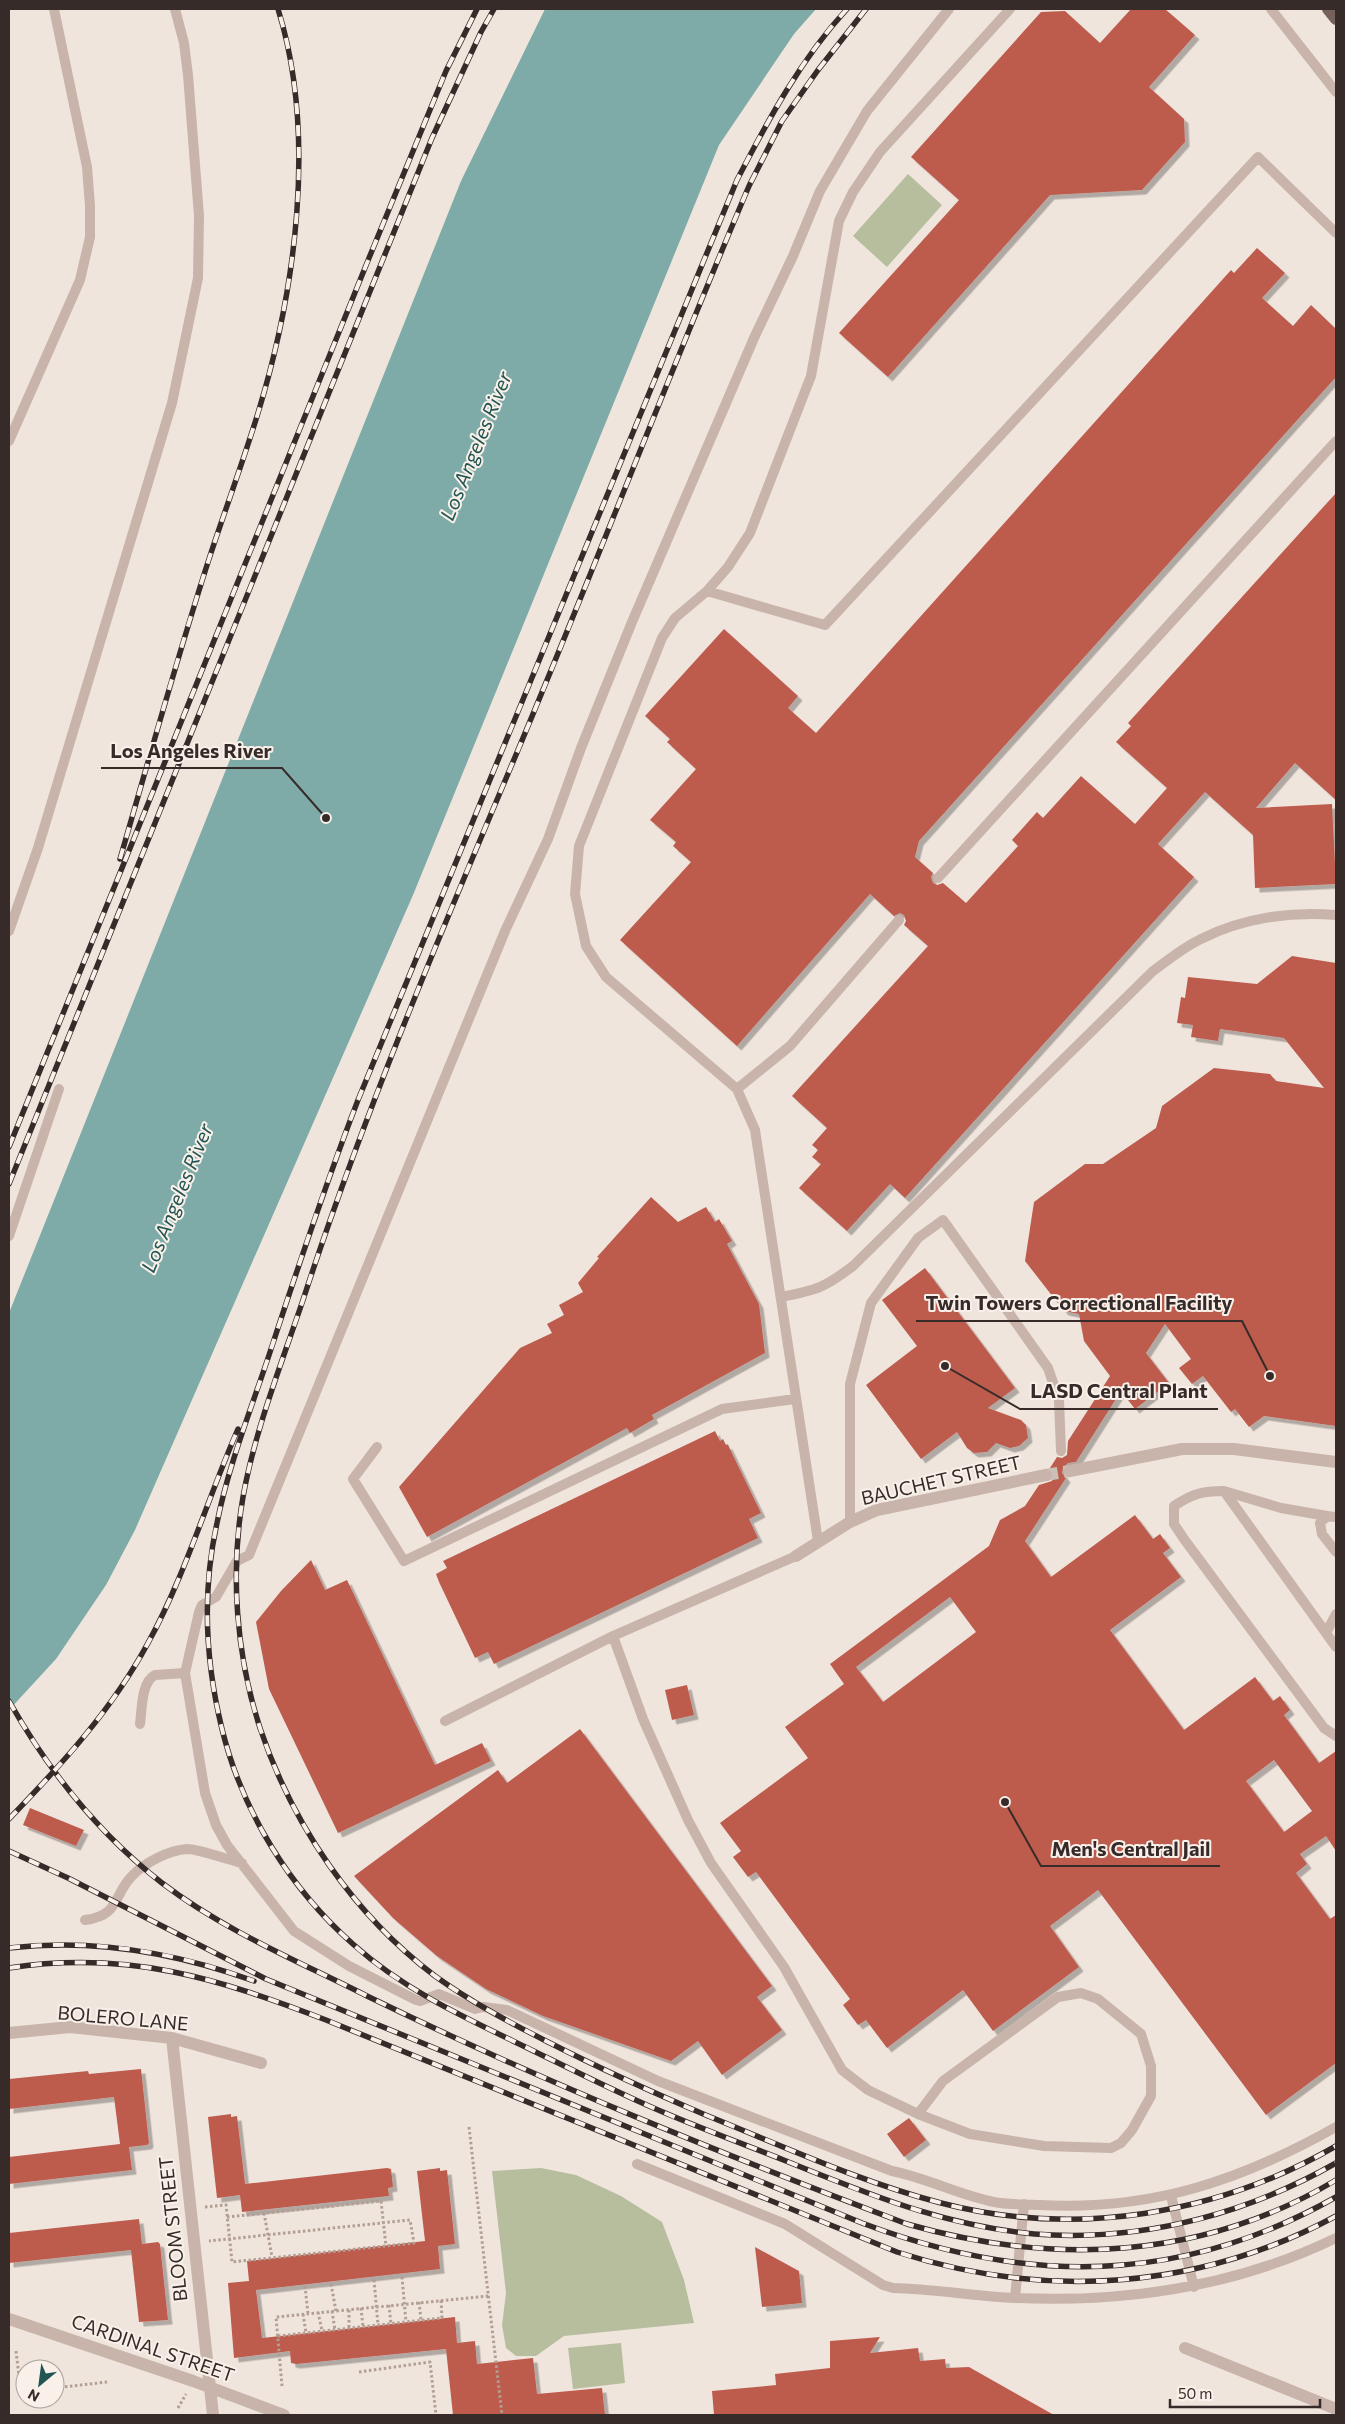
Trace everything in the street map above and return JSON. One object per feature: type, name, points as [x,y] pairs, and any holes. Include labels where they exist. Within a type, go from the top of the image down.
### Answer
[{"type":"main road","points":[[1328,9],[1336,19]]},
{"type":"street","points":[[1070,1471],[1182,1449],[1234,1449],[1336,1462]]},
{"type":"street","name":"BAUCHET STREET","points":[[796,1556],[850,1522],[877,1510],[1046,1475]]},
{"type":"street","name":"BOLERO LANE","points":[[9,2033],[70,2028],[172,2038],[261,2063]]},
{"type":"street","name":"BLOOM STREET","points":[[172,2038],[213,2415]]},
{"type":"street","name":"CARDINAL STREET","points":[[9,2319],[284,2415]]},
{"type":"street","points":[[1185,2348],[1336,2409]]},
{"type":"lane","points":[[9,441],[80,280],[90,237],[87,168],[54,9]]},
{"type":"lane","points":[[9,930],[38,848],[172,403],[198,278],[199,216],[188,75],[184,43],[175,9]]},
{"type":"lane","points":[[949,9],[867,111],[820,191],[793,256],[754,338],[632,622],[581,748],[548,839],[505,931],[249,1555],[237,1561],[216,1597],[202,1605],[199,1612],[186,1673],[205,1793],[216,1825],[227,1845],[294,1931],[348,1966],[416,2000],[439,1994],[475,2009],[483,2007],[507,2010],[651,2078],[892,2171],[918,2176],[994,2202],[1090,2205],[1171,2196],[1240,2174],[1302,2146],[1336,2127]]},
{"type":"lane","points":[[818,1541],[755,1130],[737,1089],[606,977],[586,946],[575,894],[579,846],[662,638],[675,618],[707,591],[728,567],[750,534],[811,376],[839,221],[853,192],[880,152],[1010,9]]},
{"type":"lane","points":[[1271,9],[1336,92]]},
{"type":"lane","points":[[707,591],[824,625],[1258,157],[1336,233]]},
{"type":"lane","points":[[938,878],[1336,442]]},
{"type":"lane","points":[[781,1297],[816,1290],[834,1281],[853,1266],[1153,971],[1175,955],[1200,939],[1230,927],[1262,919],[1314,913],[1336,915]]},
{"type":"lane","points":[[737,1089],[790,1046],[898,920]]},
{"type":"lane","points":[[9,1236],[59,1089]]},
{"type":"lane","points":[[850,1522],[850,1384],[872,1302],[918,1238],[943,1220],[1048,1368],[1059,1400],[1061,1451]]},
{"type":"lane","points":[[377,1447],[353,1479],[404,1561],[722,1409],[795,1399]]},
{"type":"lane","points":[[1332,1516],[1281,1508],[1224,1491],[1203,1491],[1186,1498],[1174,1506],[1174,1524],[1202,1565],[1324,1728],[1336,1736]]},
{"type":"lane","points":[[1224,1491],[1336,1647]]},
{"type":"lane","points":[[1332,1516],[1320,1522],[1322,1534],[1336,1552]]},
{"type":"lane","points":[[445,1721],[613,1636],[796,1556]]},
{"type":"lane","points":[[1326,1633],[1336,1614]]},
{"type":"lane","points":[[613,1636],[643,1719],[688,1820],[711,1863],[784,1967],[842,2070],[868,2090],[918,2114],[970,2134],[1044,2146],[1111,2148],[1121,2143],[1132,2130],[1151,2096],[1151,2066],[1141,2034],[1098,1999],[1081,1993],[1058,1997],[943,2081],[918,2114]]},
{"type":"lane","points":[[140,1724],[146,1684],[151,1677],[155,1675],[186,1673]]},
{"type":"lane","points":[[85,1920],[96,1919],[109,1912],[132,1875],[155,1860],[171,1853],[187,1849],[243,1864]]},
{"type":"lane","points":[[637,2164],[786,2224],[883,2285],[894,2288],[1015,2298],[1102,2298],[1174,2291],[1266,2268],[1336,2238]]},
{"type":"lane","points":[[1171,2196],[1194,2287]]},
{"type":"lane","points":[[1015,2298],[1024,2204]]},
{"type":"path","points":[[469,2127],[502,2415]]},
{"type":"path","points":[[227,2217],[381,2201],[386,2246]]},
{"type":"path","points":[[193,2243],[229,2239],[410,2220],[414,2242],[232,2262],[229,2239],[226,2205],[198,2208]]},
{"type":"path","points":[[264,2213],[272,2257]]},
{"type":"path","points":[[402,2277],[406,2322]]},
{"type":"path","points":[[374,2280],[378,2325]]},
{"type":"path","points":[[331,2284],[334,2330]]},
{"type":"path","points":[[305,2286],[308,2314]]},
{"type":"path","points":[[282,2386],[276,2317],[489,2296]]},
{"type":"path","points":[[278,2336],[442,2318],[441,2300]]},
{"type":"path","points":[[419,2302],[422,2320]]},
{"type":"path","points":[[389,2305],[391,2324]]},
{"type":"path","points":[[361,2308],[363,2327]]},
{"type":"path","points":[[349,2310],[349,2328]]},
{"type":"path","points":[[318,2312],[322,2331]]},
{"type":"path","points":[[303,2314],[306,2333]]},
{"type":"path","points":[[16,2351],[17,2359]]},
{"type":"path","points":[[359,2372],[430,2362],[436,2415]]},
{"type":"path","points":[[65,2387],[107,2382]]},
{"type":"green space","points":[[908,174],[942,205],[887,267],[853,236]]},
{"type":"green space","points":[[541,2168],[576,2175],[621,2196],[662,2222],[684,2280],[694,2323],[564,2336],[536,2356],[516,2356],[506,2348],[502,2325],[506,2293],[492,2171]]},
{"type":"green space","points":[[621,2343],[625,2383],[573,2389],[568,2348]]},
{"type":"water","name":"Los Angeles River","points":[[545,9],[816,9],[794,34],[719,145],[413,895],[135,1530],[106,1585],[56,1659],[9,1710],[9,1313],[461,181]]},
{"type":"building","points":[[1131,9],[1165,9],[1195,35],[1149,87],[1184,119],[1185,142],[1142,190],[1050,195],[888,377],[839,333],[959,200],[911,157],[1041,12],[1065,11],[1100,43]]},
{"type":"building","points":[[1257,248],[1285,273],[1262,298],[1293,326],[1311,305],[1336,329],[1336,377],[919,841],[915,857],[933,873],[931,877],[933,883],[937,885],[943,883],[966,903],[1018,846],[1012,840],[1037,812],[1043,818],[1081,776],[1135,824],[1167,788],[1116,742],[1131,726],[1128,723],[1336,493],[1336,800],[1295,763],[1256,808],[1332,804],[1336,884],[1255,888],[1253,835],[1205,792],[1158,844],[1194,877],[905,1198],[890,1184],[847,1231],[799,1188],[821,1164],[812,1157],[818,1150],[812,1145],[827,1128],[792,1096],[928,946],[904,925],[906,921],[904,915],[900,913],[894,916],[870,894],[737,1046],[620,940],[691,862],[673,846],[676,842],[650,820],[696,769],[667,742],[670,739],[645,716],[724,629],[798,696],[788,708],[816,733],[1231,270],[1234,273]]},
{"type":"building","points":[[1292,956],[1336,963],[1336,1426],[1264,1416],[1249,1427],[1235,1409],[1231,1412],[1203,1376],[1192,1384],[1179,1368],[1191,1359],[1165,1324],[1146,1353],[1169,1383],[1135,1409],[1121,1391],[1076,1462],[1068,1463],[1063,1468],[1062,1473],[1066,1478],[1025,1541],[1051,1577],[1135,1515],[1153,1539],[1160,1534],[1170,1548],[1163,1553],[1181,1577],[1110,1630],[1184,1730],[1255,1677],[1273,1701],[1280,1696],[1290,1710],[1284,1715],[1319,1763],[1336,1751],[1336,1851],[1326,1836],[1300,1854],[1307,1864],[1296,1873],[1330,1919],[1336,1915],[1336,2063],[1266,2115],[1098,1890],[1050,1926],[1079,1967],[993,2031],[963,1990],[887,2048],[866,2020],[858,2025],[843,2005],[850,1999],[756,1872],[748,1877],[733,1857],[741,1851],[720,1823],[808,1758],[785,1727],[844,1684],[830,1664],[989,1546],[1000,1520],[1025,1506],[1039,1485],[1052,1481],[1054,1474],[1050,1468],[1057,1457],[1062,1458],[1067,1455],[1068,1441],[1110,1376],[1084,1341],[1079,1314],[1064,1311],[1025,1261],[1034,1202],[1085,1164],[1103,1164],[1156,1128],[1162,1106],[1214,1068],[1270,1074],[1276,1081],[1324,1088],[1284,1038],[1220,1029],[1218,1041],[1191,1037],[1193,1025],[1177,1023],[1181,997],[1185,998],[1188,977],[1257,984]],"holes":[[[950,1597],[976,1632],[883,1702],[856,1667]],[[1274,1760],[1312,1811],[1284,1832],[1246,1781]]]},
{"type":"building","points":[[651,1197],[678,1222],[706,1207],[715,1222],[719,1219],[732,1241],[727,1244],[759,1304],[765,1353],[652,1415],[654,1419],[630,1433],[627,1428],[427,1537],[399,1487],[520,1348],[552,1333],[547,1324],[564,1315],[559,1305],[583,1292],[578,1283],[599,1258],[597,1257]]},
{"type":"building","points":[[925,1268],[1015,1388],[988,1408],[1021,1420],[1026,1425],[1028,1438],[1019,1446],[1010,1448],[996,1443],[987,1452],[974,1453],[967,1448],[957,1432],[921,1459],[866,1385],[917,1346],[882,1300]]},
{"type":"building","points":[[715,1431],[720,1441],[723,1439],[726,1445],[728,1445],[761,1513],[749,1519],[758,1538],[494,1664],[488,1652],[475,1658],[436,1574],[447,1568],[443,1561]]},
{"type":"building","points":[[311,1560],[325,1590],[347,1580],[435,1765],[482,1743],[491,1761],[338,1833],[269,1689],[256,1622],[281,1591]]},
{"type":"building","points":[[687,1685],[694,1715],[672,1720],[665,1690]]},
{"type":"building","points":[[580,1729],[772,1986],[757,1997],[782,2030],[722,2075],[698,2041],[671,2061],[543,2016],[486,1989],[437,1956],[393,1918],[354,1876],[498,1770],[507,1783]]},
{"type":"building","points":[[30,1808],[84,1830],[76,1846],[23,1825]]},
{"type":"building","points":[[141,2069],[149,2143],[147,2145],[129,2147],[132,2170],[9,2184],[9,2157],[120,2144],[114,2097],[9,2109],[9,2079],[88,2071],[89,2074]]},
{"type":"building","points":[[231,2114],[231,2117],[237,2116],[245,2184],[387,2168],[391,2169],[393,2187],[388,2188],[389,2196],[242,2212],[240,2195],[217,2198],[208,2117]]},
{"type":"building","points":[[909,2118],[926,2140],[904,2157],[887,2134]]},
{"type":"building","points":[[440,2168],[440,2171],[447,2170],[455,2244],[438,2246],[440,2269],[256,2290],[262,2338],[455,2317],[457,2343],[475,2341],[477,2364],[533,2358],[537,2394],[602,2388],[605,2415],[453,2415],[446,2349],[296,2364],[291,2363],[290,2351],[234,2358],[228,2283],[249,2281],[247,2261],[425,2241],[417,2171]]},
{"type":"building","points":[[139,2219],[142,2244],[158,2242],[160,2244],[168,2320],[139,2322],[131,2250],[9,2263],[9,2233]]},
{"type":"building","points":[[755,2247],[799,2271],[802,2303],[762,2307]]},
{"type":"building","points":[[880,2337],[870,2353],[918,2348],[920,2361],[945,2359],[946,2368],[969,2367],[1054,2415],[714,2415],[712,2391],[776,2385],[775,2374],[830,2368],[830,2341]]},
{"type":"tunnel","points":[[1046,1475],[1070,1471]]},
{"type":"railway","points":[[120,859],[197,596],[258,413],[283,315],[297,211],[299,159],[297,107],[290,57],[278,9]]},
{"type":"railway","points":[[9,1147],[369,258],[446,71],[477,9]]},
{"type":"railway","points":[[9,1184],[432,138],[481,32],[494,9]]},
{"type":"railway","points":[[847,9],[830,28],[800,69],[773,113],[737,180],[335,1160],[235,1455],[222,1500],[212,1549],[208,1600],[209,1651],[216,1703],[231,1760],[256,1819],[289,1874],[309,1899],[354,1945],[399,1980],[423,1995],[611,2089],[683,2120],[851,2187],[916,2210],[983,2227],[1052,2235],[1126,2232],[1163,2227],[1199,2219],[1269,2195],[1336,2163]]},
{"type":"railway","points":[[866,9],[818,70],[782,121],[749,186],[401,1032],[350,1165],[269,1398],[248,1472],[239,1525],[236,1584],[245,1672],[260,1728],[273,1764],[289,1799],[329,1865],[352,1896],[378,1925],[435,1976],[476,2003],[568,2052],[688,2107],[823,2163],[911,2195],[992,2213],[1043,2219],[1093,2219],[1144,2214],[1194,2204],[1243,2189],[1290,2170],[1336,2146]]},
{"type":"railway","points":[[9,1819],[84,1736],[134,1668],[161,1617],[185,1565],[238,1429]]},
{"type":"railway","points":[[9,1701],[40,1752],[76,1800],[117,1844],[162,1883],[236,1931],[433,2028],[567,2088],[907,2224],[962,2237],[1017,2246],[1072,2250],[1126,2248],[1180,2240],[1233,2227],[1285,2207],[1336,2180]]},
{"type":"railway","points":[[9,1851],[68,1878],[266,1979],[862,2223],[923,2243],[983,2257],[1043,2265],[1102,2266],[1161,2260],[1220,2247],[1278,2226],[1336,2197]]},
{"type":"railway","points":[[9,1948],[72,1945],[103,1946],[133,1950],[194,1962],[254,1981]]},
{"type":"railway","points":[[9,1968],[52,1963],[133,1965],[209,1980],[247,1992],[326,2020],[897,2252],[953,2267],[1009,2277],[1065,2281],[1121,2280],[1176,2273],[1230,2260],[1284,2241],[1336,2216]]},
{"type":"place","name":"Los Angeles River","points":[[326,818]]},
{"type":"place","name":"LASD Central Plant","points":[[945,1366]]},
{"type":"place","name":"Twin Towers Correctional Facility","points":[[1270,1376]]},
{"type":"place","name":"Men's Central Jail","points":[[1005,1802]]}]
